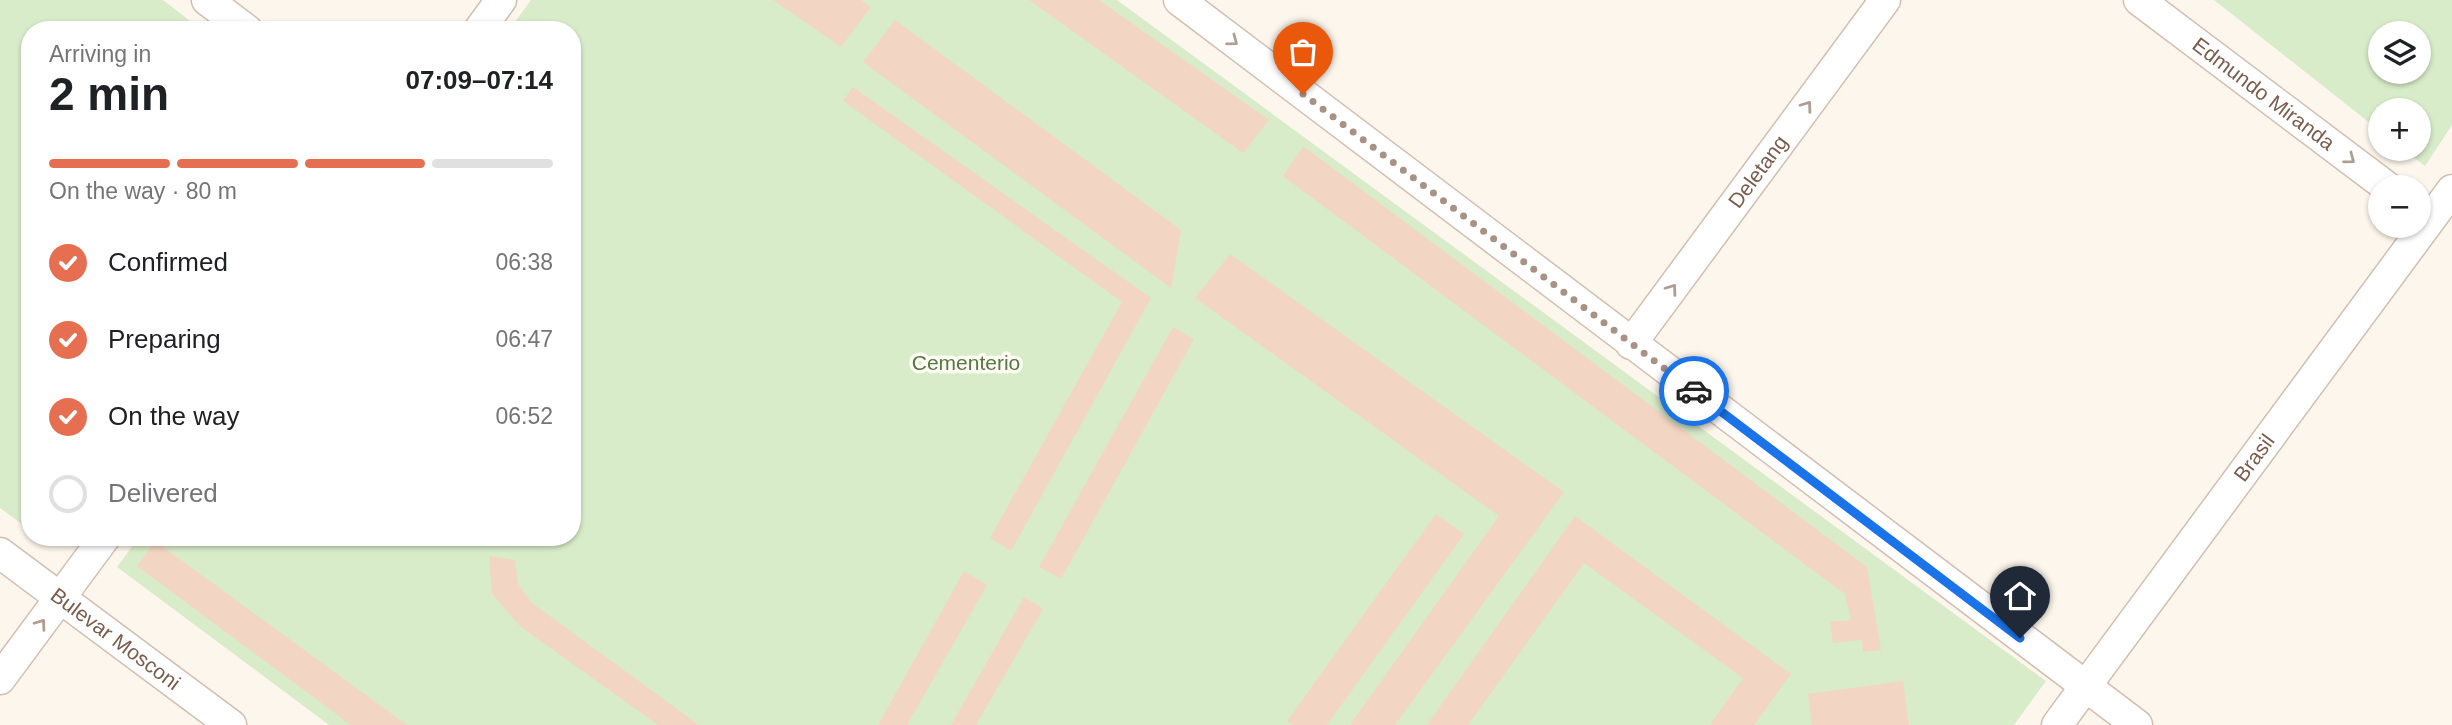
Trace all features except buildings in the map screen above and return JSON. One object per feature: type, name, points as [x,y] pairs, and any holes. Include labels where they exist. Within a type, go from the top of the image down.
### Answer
[{"type":"street","points":[[207,0],[235,21]]},
{"type":"street","points":[[486,21],[501,0]]},
{"type":"street","name":"Deletang","points":[[1631,344],[1885,0]]},
{"type":"street","name":"Edmundo Miranda","points":[[2139,0],[2371,175]]},
{"type":"street","points":[[1191,4],[1631,344],[2137,725]]},
{"type":"street","name":"Brasil","points":[[2057,725],[2433,222],[2452,190]]},
{"type":"street","points":[[0,679],[98,546]]},
{"type":"street","name":"Bulevar Mosconi","points":[[0,553],[231,725]]},
{"type":"green space","points":[[0,0],[163,0],[190,21],[21,21],[21,523],[0,508]]},
{"type":"green space","name":"Cementerio","points":[[531,0],[1117,0],[2046,681],[2014,725],[329,725],[117,567],[132,546],[581,546],[581,21],[516,21]]},
{"type":"green space","points":[[2214,0],[2452,0],[2452,125],[2431,157],[2431,98],[2368,98],[2368,122]]},
{"type":"way so far","points":[[1303,94],[1694,391]]},
{"type":"route","points":[[1694,391],[2020,638]]}]
